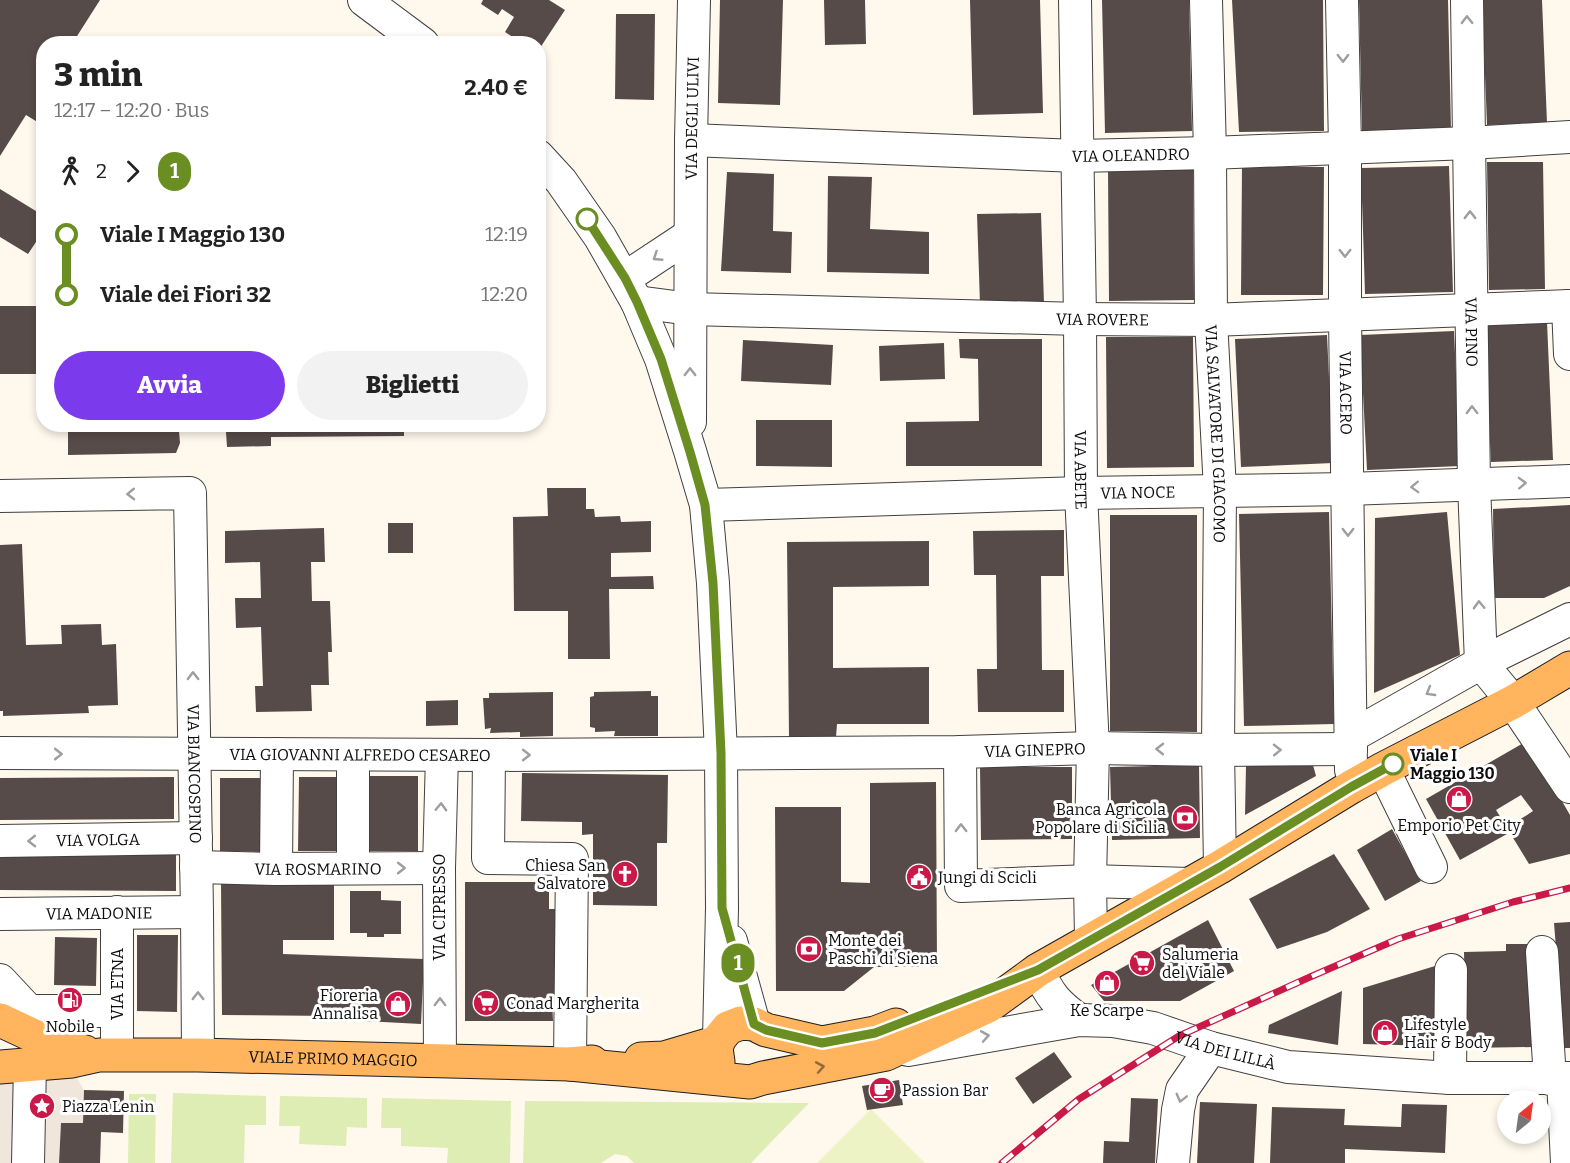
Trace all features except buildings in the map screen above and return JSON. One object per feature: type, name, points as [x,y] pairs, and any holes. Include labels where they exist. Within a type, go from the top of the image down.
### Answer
[{"type":"main road","points":[[570,1064],[749,1079],[886,1054],[990,1005],[1038,970],[1220,867],[1351,787],[1513,702],[1570,668]]},
{"type":"main road","points":[[1513,702],[1570,685]]},
{"type":"main road","points":[[760,1027],[774,1041],[776,1055],[772,1068],[749,1079],[726,1074],[719,1065],[716,1054],[723,1033],[734,1025],[747,1022],[822,1043],[875,1033],[1038,970]]},
{"type":"main road","name":"VIALE PRIMO MAGGIO","points":[[14,1016],[26,1057],[198,1055],[570,1064]]},
{"type":"main road","points":[[570,1064],[664,1058],[719,1040]]},
{"type":"street","points":[[364,0],[412,36]]},
{"type":"street","name":"VIA DEGLI ULIVI","points":[[690,452],[690,235],[694,0]]},
{"type":"street","name":"VIA ABETE","points":[[1075,0],[1081,493],[1093,748],[1091,939]]},
{"type":"street","name":"VIA SALVATORE DI GIACOMO","points":[[1206,0],[1211,320],[1220,490],[1218,750],[1220,867]]},
{"type":"street","name":"VIA ACERO","points":[[1342,0],[1351,787]]},
{"type":"street","name":"VIA PINO","points":[[1467,0],[1470,310],[1481,663]]},
{"type":"street","name":"VIA OLEANDRO","points":[[691,140],[1077,156],[1210,153],[1570,137]]},
{"type":"street","points":[[546,165],[561,181],[600,237],[631,290],[661,359],[705,505],[713,583],[721,753],[722,908],[719,1040]]},
{"type":"street","points":[[631,290],[690,235]]},
{"type":"street","name":"VIA ROVERE","points":[[631,290],[690,309],[1080,319],[1211,320],[1569,306]]},
{"type":"street","points":[[1569,306],[1570,354]]},
{"type":"street","name":"VIA NOCE","points":[[705,505],[1081,493],[1348,489],[1570,481]]},
{"type":"street","name":"VIA BIANCOSPINO","points":[[0,496],[190,493],[198,1055]]},
{"type":"street","points":[[1350,743],[1481,663],[1570,619]]},
{"type":"street","points":[[1481,663],[1513,702],[1570,787]]},
{"type":"street","name":"VIA GINEPRO","points":[[721,753],[960,752],[1093,748],[1218,750],[1350,743]]},
{"type":"street","points":[[960,752],[962,886],[1090,881],[1189,884]]},
{"type":"street","name":"VIA GIOVANNI ALFREDO CESAREO","points":[[0,753],[353,755],[721,753]]},
{"type":"street","points":[[276,868],[277,754]]},
{"type":"street","points":[[352,868],[353,755]]},
{"type":"street","name":"VIA CIPRESSO","points":[[440,1060],[439,868],[442,755]]},
{"type":"street","points":[[489,755],[488,858],[572,859],[570,1064]]},
{"type":"street","points":[[1383,769],[1431,867]]},
{"type":"street","name":"VIA VOLGA","points":[[0,841],[196,853]]},
{"type":"street","name":"VIA ROSMARINO","points":[[196,853],[276,868],[439,868]]},
{"type":"street","points":[[722,908],[760,1027]]},
{"type":"street","name":"VIA ETNA","points":[[108,1055],[117,1011],[117,912]]},
{"type":"street","name":"VIA MADONIE","points":[[0,914],[197,912]]},
{"type":"street","points":[[1542,952],[1561,1079],[1567,1163]]},
{"type":"street","points":[[1038,970],[1046,988],[1058,1004],[1079,1020]]},
{"type":"street","points":[[1450,1078],[1451,970]]},
{"type":"street","points":[[0,980],[14,1016],[117,1011]]},
{"type":"street","name":"VIA DEI LILLÀ","points":[[886,1054],[1079,1020],[1113,1021],[1153,1028],[1211,1048],[1288,1067],[1450,1078],[1561,1079]]},
{"type":"street","points":[[1173,1163],[1182,1090],[1211,1048]]},
{"type":"street","points":[[26,1057],[28,1163]]},
{"type":"green space","points":[[173,1093],[266,1096],[266,1125],[245,1125],[244,1163],[171,1163]]},
{"type":"green space","points":[[129,1094],[156,1094],[155,1163],[128,1163]]},
{"type":"green space","points":[[280,1096],[367,1098],[367,1128],[347,1127],[346,1146],[299,1144],[300,1126],[279,1126]]},
{"type":"green space","points":[[382,1098],[511,1101],[510,1163],[447,1163],[448,1148],[401,1146],[401,1128],[381,1128]]},
{"type":"green space","points":[[525,1101],[809,1103],[751,1163],[634,1163],[627,1156],[615,1154],[601,1163],[523,1163]]},
{"type":"green space","points":[[871,1109],[925,1163],[817,1163]]},
{"type":"shaded area","name":"Piazza Lenin","points":[[72,1061],[77,1078],[84,1090],[83,1123],[61,1123],[59,1163],[0,1163],[0,1067]]},
{"type":"railway","points":[[1002,1163],[1079,1099],[1179,1036],[1398,939],[1513,902],[1570,888]]},
{"type":"bus line","name":"1","points":[[587,219],[625,278],[661,359],[705,505],[713,583],[721,753],[722,908],[754,1024],[766,1030],[822,1043],[875,1033],[1038,970],[1220,867],[1393,764]]},
{"type":"place","name":"Viale I Maggio 130","points":[[1393,764]]},
{"type":"place","name":"Emporio Pet City","points":[[1459,799]]},
{"type":"place","name":"Banca Agricola Popolare di Sicilia","points":[[1185,818]]},
{"type":"place","name":"Chiesa San Salvatore","points":[[625,874]]},
{"type":"place","name":"Jungi di Scicli","points":[[919,877]]},
{"type":"place","name":"Monte dei Paschi di Siena","points":[[809,949]]},
{"type":"place","name":"Salumeria del Viale","points":[[1142,963]]},
{"type":"place","name":"Ke Scarpe","points":[[1107,983]]},
{"type":"place","name":"Nobile","points":[[70,1000]]},
{"type":"place","name":"Conad Margherita","points":[[486,1003]]},
{"type":"place","name":"Fioreria Annalisa","points":[[398,1004]]},
{"type":"place","name":"Lifestyle Hair & Body","points":[[1385,1033]]},
{"type":"place","name":"Passion Bar","points":[[882,1090]]},
{"type":"place","name":"Piazza Lenin","points":[[42,1106]]}]
